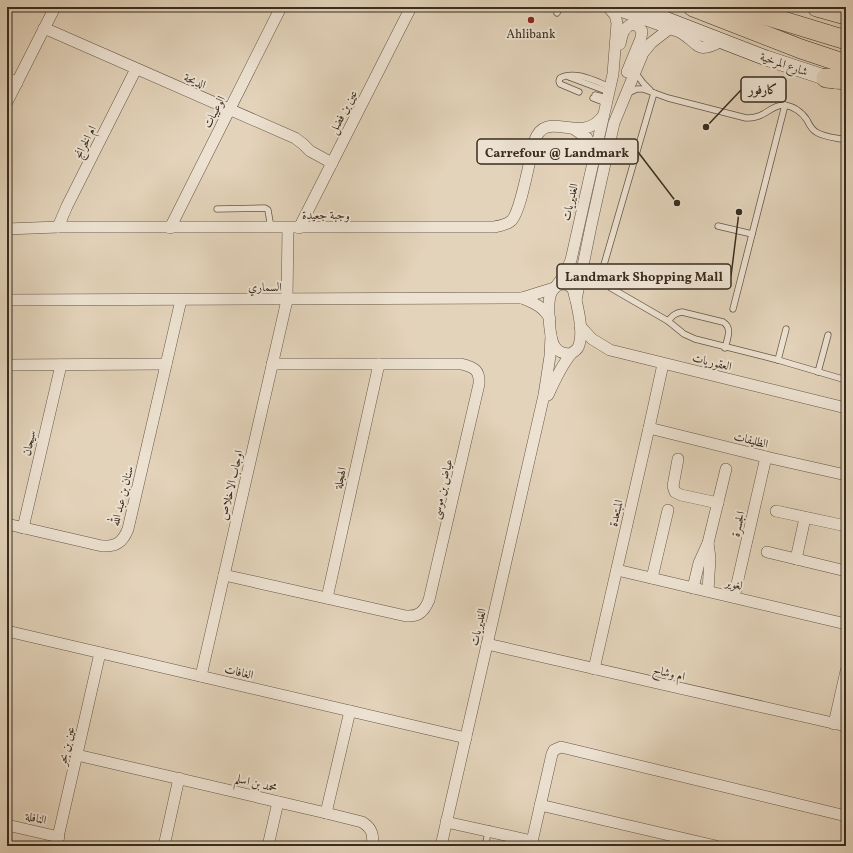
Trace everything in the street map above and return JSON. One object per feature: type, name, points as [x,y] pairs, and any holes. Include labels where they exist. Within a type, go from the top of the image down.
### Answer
[{"type":"highway","points":[[693,7],[801,49],[846,64]]},
{"type":"highway","points":[[738,7],[843,41]]},
{"type":"highway","points":[[817,7],[846,15]]},
{"type":"highway","points":[[826,78],[846,80]]},
{"type":"main road","name":"شارع المرخية","points":[[634,7],[766,58],[846,84]]},
{"type":"street","points":[[7,102],[12,81],[55,7]]},
{"type":"street","name":"الوعيبات","points":[[170,228],[281,7]]},
{"type":"street","name":"عين بن فضل","points":[[299,228],[411,7]]},
{"type":"street","points":[[608,7],[686,36],[700,48],[712,47],[722,42]]},
{"type":"street","name":"الغديريات","points":[[608,7],[615,15],[617,23],[613,74]]},
{"type":"street","name":"الغديريات","points":[[441,846],[466,738],[539,414],[548,376],[551,336],[549,300],[555,287],[565,274],[571,260],[594,153],[623,34],[627,26],[632,24],[638,26],[642,31],[641,38],[623,83],[618,100],[589,233],[576,300],[580,326],[579,346],[557,377],[539,414]]},
{"type":"street","name":"الديحة","points":[[44,28],[299,141],[310,151],[332,163]]},
{"type":"street","name":"الغديريات","points":[[614,122],[643,53],[669,29]]},
{"type":"street","name":"ام الخرانج","points":[[58,228],[67,206],[136,70]]},
{"type":"street","name":"وجبة جعيدة","points":[[7,229],[494,227],[506,224],[515,217],[518,211],[534,142],[538,132],[551,126],[574,129],[588,128],[603,116]]},
{"type":"street","points":[[574,129],[587,138],[594,153]]},
{"type":"street","name":"اوجاب الاخلاص","points":[[201,676],[287,300],[288,228]]},
{"type":"street","points":[[555,287],[566,284],[570,286],[573,289],[576,300]]},
{"type":"street","name":"السماري","points":[[7,300],[522,298],[555,287]]},
{"type":"street","name":"السماري","points":[[522,298],[536,304],[550,319]]},
{"type":"street","name":"سنان بن عبد الله","points":[[7,524],[102,546],[111,547],[118,544],[124,538],[128,529],[180,300]]},
{"type":"street","name":"العقوريات","points":[[580,326],[592,340],[610,350],[846,408]]},
{"type":"street","points":[[551,336],[554,346],[558,350],[566,354],[572,354]]},
{"type":"street","points":[[7,365],[166,364]]},
{"type":"street","name":"عياض بن موسى","points":[[224,574],[406,616],[420,614],[426,607],[446,532],[479,384],[479,378],[476,370],[470,366],[460,364],[272,364]]},
{"type":"street","name":"الهجلة","points":[[327,598],[379,364]]},
{"type":"street","name":"المبتعدة","points":[[594,669],[650,428],[663,364]]},
{"type":"street","name":"سيحان","points":[[23,528],[61,365]]},
{"type":"street","name":"الظليفات","points":[[650,428],[846,475]]},
{"type":"street","name":"الجسرة","points":[[734,597],[766,457]]},
{"type":"street","points":[[678,459],[673,486],[675,492],[681,495],[718,503]]},
{"type":"street","points":[[693,588],[699,563],[708,543],[726,469]]},
{"type":"street","points":[[652,578],[668,510]]},
{"type":"street","points":[[776,511],[846,526]]},
{"type":"street","points":[[796,559],[805,518]]},
{"type":"street","points":[[708,543],[710,558],[708,591]]},
{"type":"street","points":[[767,552],[846,571]]},
{"type":"street","name":"لغوير","points":[[617,570],[846,624]]},
{"type":"street","name":"الغافات","points":[[7,631],[466,738]]},
{"type":"street","name":"ام وشاح","points":[[487,644],[846,726]]},
{"type":"street","name":"عين بن بحر","points":[[58,841],[100,653]]},
{"type":"street","points":[[834,724],[846,671]]},
{"type":"street","points":[[326,813],[350,711]]},
{"type":"street","points":[[447,820],[489,829],[532,841],[552,754],[554,750],[561,747],[846,816]]},
{"type":"street","name":"محمد بن اسلم","points":[[77,755],[362,822],[371,830],[373,835],[372,846]]},
{"type":"street","points":[[164,846],[180,778]]},
{"type":"street","points":[[268,846],[278,802]]},
{"type":"street","points":[[540,805],[716,846]]},
{"type":"street","name":"النافلة","points":[[7,825],[58,841]]},
{"type":"lane","points":[[635,72],[643,84],[654,93]]},
{"type":"lane","points":[[579,92],[560,84],[558,81],[560,78],[565,76],[577,76],[608,95]]},
{"type":"lane","points":[[627,94],[637,89],[643,89],[668,98],[746,118],[758,117],[778,105],[785,105],[796,109],[806,119],[817,134],[846,140]]},
{"type":"lane","points":[[654,93],[604,262],[604,279],[611,288],[668,321],[689,337],[725,348],[778,360],[846,380]]},
{"type":"lane","points":[[594,96],[608,95]]},
{"type":"lane","points":[[733,309],[785,105]]},
{"type":"lane","points":[[217,209],[264,208],[268,210],[271,228]]},
{"type":"lane","points":[[718,226],[752,234]]},
{"type":"lane","points":[[668,321],[671,316],[682,312],[723,322],[726,324],[729,331],[725,348]]},
{"type":"lane","points":[[778,360],[786,329]]},
{"type":"lane","points":[[818,372],[828,335]]},
{"type":"lane","points":[[485,846],[489,829]]},
{"type":"place","name":"Ahlibank","points":[[531,20]]},
{"type":"place","name":"كارفور","points":[[706,127]]},
{"type":"place","name":"Carrefour @ Landmark","points":[[677,203]]},
{"type":"place","name":"Landmark Shopping Mall","points":[[739,212]]}]
